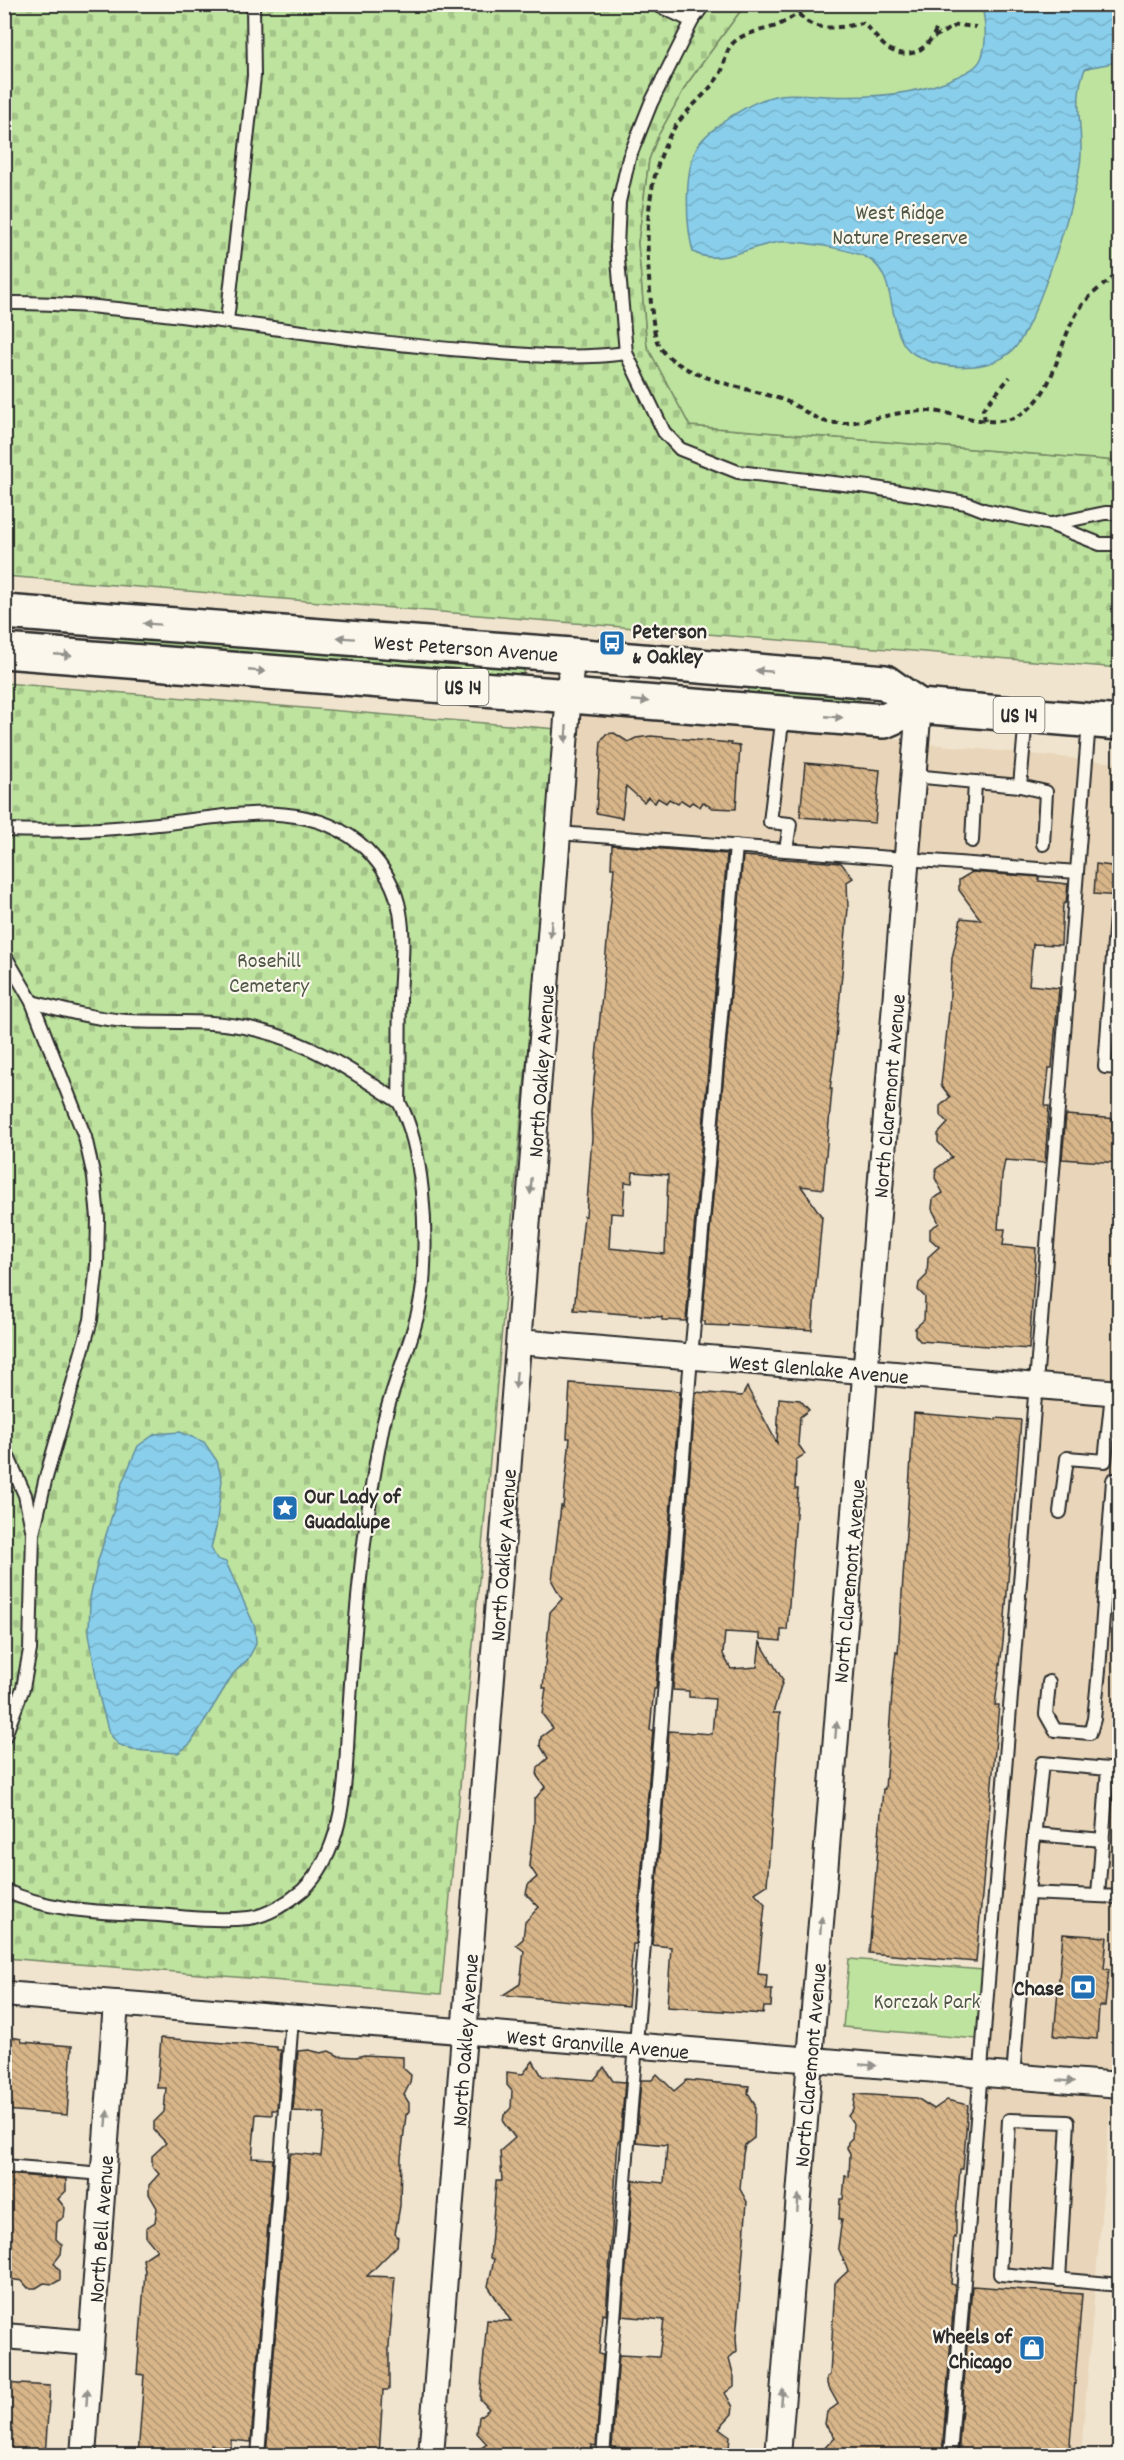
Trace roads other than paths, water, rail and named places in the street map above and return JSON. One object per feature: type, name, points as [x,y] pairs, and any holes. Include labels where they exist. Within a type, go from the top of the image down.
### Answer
[{"type":"main road","name":"West Peterson Avenue","points":[[4,612],[572,655],[885,682],[919,706]]},
{"type":"main road","name":"West Peterson Avenue","points":[[4,651],[884,721],[919,706],[1104,722]]},
{"type":"street","name":"North Oakley Avenue","points":[[431,2456],[572,655]]},
{"type":"street","name":"North Claremont Avenue","points":[[778,2456],[919,706]]},
{"type":"street","name":"West Glenlake Avenue","points":[[519,1342],[1116,1393]]},
{"type":"street","name":"West Granville Avenue","points":[[4,1994],[1119,2085]]},
{"type":"street","name":"North Bell Avenue","points":[[83,2456],[116,2003]]},
{"type":"street","points":[[4,2336],[91,2343]]},
{"type":"lane","points":[[227,321],[254,76],[253,4]]},
{"type":"lane","points":[[655,4],[692,21]]},
{"type":"lane","points":[[704,4],[692,21],[655,95],[633,147],[619,202],[617,248],[626,353],[664,432],[673,444],[680,449],[738,472],[869,487],[966,502],[984,510],[1050,524],[1100,544],[1119,544]]},
{"type":"lane","points":[[4,303],[101,307],[227,321],[407,346],[544,356],[597,357],[626,353]]},
{"type":"lane","points":[[1050,524],[1105,513],[1119,513]]},
{"type":"lane","points":[[783,713],[770,822],[790,824],[786,850]]},
{"type":"lane","points":[[1020,786],[1026,716]]},
{"type":"lane","points":[[950,2456],[1077,872],[1104,722]]},
{"type":"lane","points":[[914,776],[1020,786],[1046,792],[1043,844]]},
{"type":"lane","points":[[972,841],[975,782]]},
{"type":"lane","points":[[4,830],[95,830],[236,815],[281,814],[306,817],[333,825],[357,840],[376,859],[392,884],[400,911],[402,943],[399,1102]]},
{"type":"lane","points":[[558,833],[1077,872]]},
{"type":"lane","points":[[603,2456],[691,1357],[736,846]]},
{"type":"lane","points":[[1116,915],[1105,1067],[1119,1068]]},
{"type":"lane","points":[[4,954],[32,1002],[85,1137],[94,1177],[98,1218],[97,1265],[91,1320],[45,1481],[33,1534],[30,1650],[23,1688],[4,1738]]},
{"type":"lane","points":[[4,1890],[36,1902],[70,1909],[207,1919],[251,1918],[280,1906],[303,1889],[321,1866],[334,1839],[341,1811],[362,1555],[375,1463],[387,1409],[418,1313],[424,1254],[418,1175],[409,1121],[399,1102],[340,1063],[302,1045],[259,1030],[229,1024],[123,1020],[90,1016],[32,1002]]},
{"type":"lane","points":[[1049,1682],[1046,1714],[1055,1730],[1090,1733],[1096,1700],[1116,1481],[1105,1461],[1116,1393]]},
{"type":"lane","points":[[4,1448],[25,1495],[33,1534]]},
{"type":"lane","points":[[1060,1512],[1067,1458],[1105,1461]]},
{"type":"lane","points":[[1013,2077],[1028,1893],[1042,1763],[1108,1769],[1098,1896]]},
{"type":"lane","points":[[1034,1834],[1102,1840]]},
{"type":"lane","points":[[1028,1893],[1119,1897]]},
{"type":"lane","points":[[258,2456],[292,2018]]},
{"type":"lane","points":[[1059,2280],[1068,2122],[1009,2120],[1000,2274],[1059,2280],[1119,2285]]},
{"type":"lane","points":[[4,2166],[104,2174]]},
{"type":"water","points":[[982,5],[1119,5],[1119,60],[1085,69],[1079,90],[1081,154],[1073,195],[1044,287],[1033,315],[1013,350],[991,363],[965,367],[937,363],[914,354],[905,346],[899,335],[889,292],[879,268],[869,259],[852,252],[826,246],[780,242],[725,256],[703,256],[693,252],[687,197],[690,167],[699,144],[709,133],[742,110],[773,96],[791,94],[841,97],[875,96],[925,88],[963,74],[981,59],[985,46]]},
{"type":"water","points":[[180,1432],[204,1442],[217,1461],[222,1480],[211,1548],[217,1559],[226,1562],[255,1627],[256,1644],[248,1659],[233,1674],[191,1743],[178,1753],[132,1750],[118,1744],[109,1733],[99,1696],[89,1633],[90,1598],[97,1564],[122,1483],[138,1446],[155,1434]]},
{"type":"place","name":"Peterson & Oakley","points":[[612,643]]},
{"type":"place","name":"Our Lady of Guadalupe","points":[[285,1508]]},
{"type":"place","name":"Chase","points":[[1083,1987]]},
{"type":"place","name":"Wheels of Chicago","points":[[1032,2348]]},
{"type":"park label","name":"West Ridge Nature Preserve","points":[[900,224]]},
{"type":"park label","name":"Rosehill Cemetery","points":[[269,972]]},
{"type":"park label","name":"Korczak Park","points":[[927,2000]]}]
